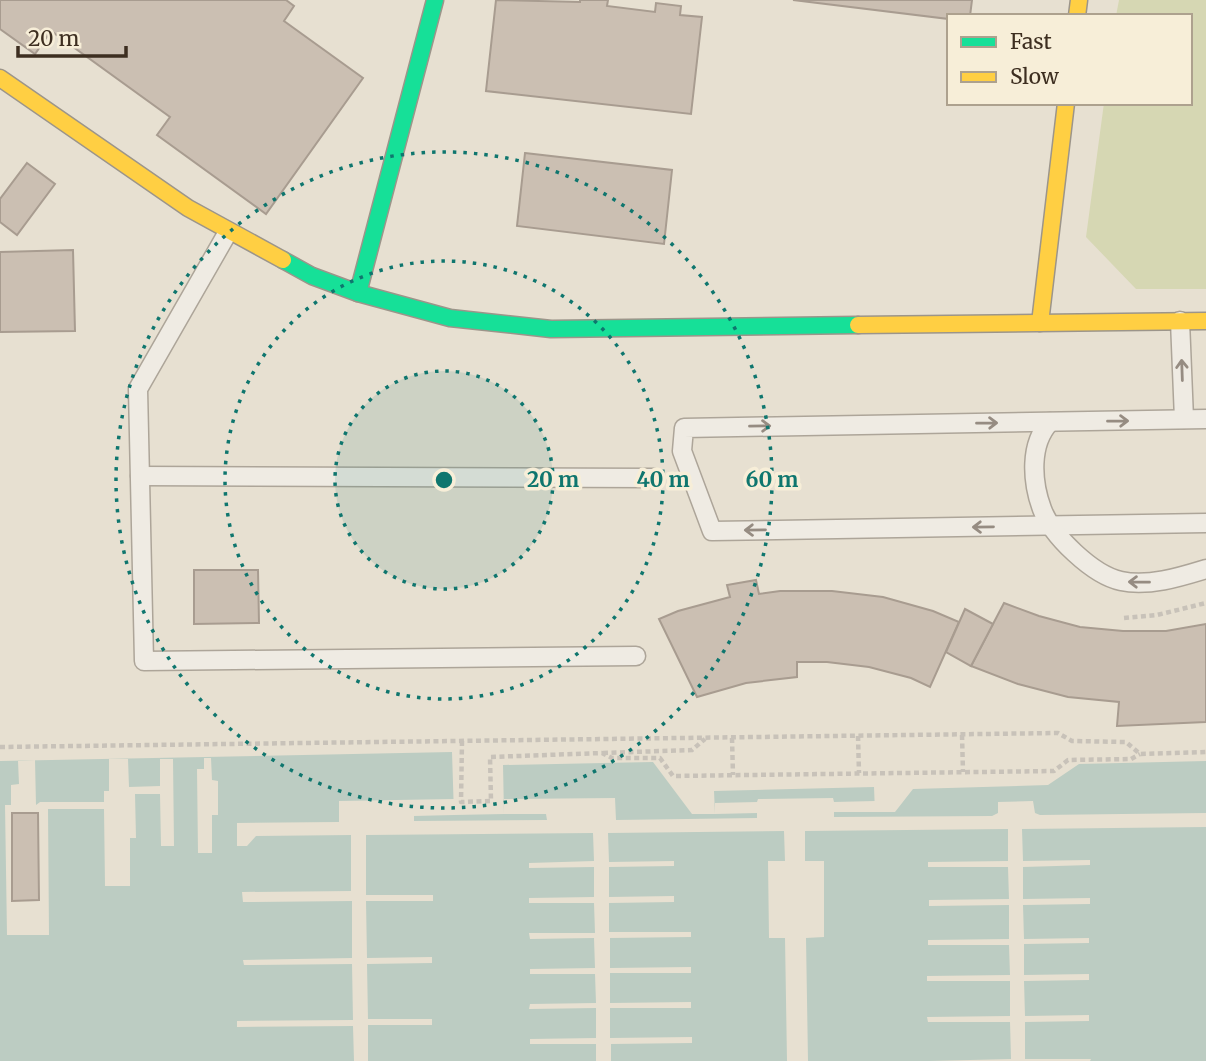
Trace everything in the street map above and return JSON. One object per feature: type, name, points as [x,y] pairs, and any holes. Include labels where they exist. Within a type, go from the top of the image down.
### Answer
[{"type":"street","points":[[358,293],[435,0]]},
{"type":"street","points":[[0,78],[188,208],[228,232],[312,276],[358,293],[450,318],[551,329],[1206,321]]},
{"type":"street","points":[[1040,323],[1066,105]]},
{"type":"lane","points":[[228,232],[138,389],[144,661],[636,656]]},
{"type":"lane","points":[[1181,321],[1184,419]]},
{"type":"lane","points":[[1206,419],[684,428],[682,451],[712,531],[1206,523]]},
{"type":"lane","points":[[1050,422],[1042,430],[1037,444],[1035,471],[1042,510],[1067,545],[1101,572],[1120,581],[1145,583],[1206,569]]},
{"type":"lane","points":[[140,476],[654,478]]},
{"type":"path","points":[[1124,618],[1157,615],[1206,603]]},
{"type":"path","points":[[0,747],[1058,733],[1072,741],[1126,742],[1140,754]]},
{"type":"path","points":[[962,735],[963,772]]},
{"type":"path","points":[[858,736],[859,774]]},
{"type":"path","points":[[461,741],[461,802],[491,801],[490,757],[692,750],[706,738]]},
{"type":"path","points":[[732,738],[733,775]]},
{"type":"path","points":[[602,753],[612,758],[660,758],[673,776],[1054,771],[1068,761],[1131,759],[1140,754],[1206,752]]},
{"type":"green space","points":[[1119,0],[1206,0],[1206,289],[1136,289],[1086,237],[1104,105],[1192,105],[1192,14],[1116,14]]},
{"type":"shaded area","points":[[452,752],[454,815],[504,814],[503,765],[653,762],[692,814],[715,814],[714,791],[874,787],[875,812],[895,812],[913,789],[1048,785],[1079,764],[1206,761],[1206,1061],[0,1061],[0,761]]},
{"type":"pier","points":[[204,758],[211,758],[212,780],[218,781],[218,815],[212,815],[212,853],[198,853],[197,769],[204,769]]},
{"type":"pier","points":[[109,759],[128,759],[129,787],[160,786],[160,759],[173,759],[174,846],[161,846],[160,794],[135,794],[136,838],[130,838],[130,886],[105,886],[104,809],[48,809],[49,935],[7,935],[5,805],[11,805],[11,785],[19,784],[18,761],[35,760],[36,805],[40,802],[104,802],[104,791],[109,791]]},
{"type":"pier","points":[[615,798],[616,820],[757,818],[757,813],[715,814],[715,803],[757,802],[758,799],[833,798],[834,802],[875,801],[875,812],[834,812],[834,817],[992,816],[998,813],[998,802],[1033,801],[1035,813],[1040,815],[1206,813],[1206,827],[1022,829],[1023,861],[1090,860],[1090,865],[1023,867],[1023,899],[1090,898],[1090,904],[1023,905],[1024,939],[1089,938],[1089,943],[1024,944],[1024,975],[1089,974],[1089,980],[1024,981],[1025,1016],[1089,1015],[1089,1021],[1025,1022],[1025,1059],[1091,1059],[1090,1061],[929,1061],[1011,1059],[1010,1022],[928,1022],[927,1017],[1010,1016],[1010,981],[927,981],[927,976],[1010,975],[1009,945],[928,945],[928,940],[1009,939],[1009,905],[929,906],[929,900],[1009,899],[1008,867],[928,867],[928,862],[1008,861],[1008,829],[805,831],[805,861],[824,861],[824,937],[806,938],[808,1061],[787,1061],[785,938],[769,938],[768,861],[785,861],[784,831],[608,833],[609,862],[674,861],[674,866],[609,867],[609,897],[674,896],[674,902],[609,903],[609,932],[691,932],[691,937],[610,938],[610,968],[691,967],[691,973],[610,973],[610,1003],[691,1002],[691,1008],[610,1008],[610,1038],[692,1037],[692,1043],[611,1044],[611,1061],[596,1061],[596,1044],[530,1044],[530,1039],[596,1038],[596,1008],[529,1009],[530,1004],[596,1003],[595,974],[530,974],[530,969],[595,968],[594,938],[530,939],[529,933],[595,933],[594,903],[529,903],[529,898],[594,897],[594,867],[529,868],[529,863],[594,861],[593,833],[366,835],[366,895],[433,895],[433,901],[366,901],[367,958],[432,957],[432,963],[367,964],[368,1019],[432,1019],[432,1025],[368,1025],[368,1061],[354,1061],[353,1026],[237,1027],[237,1021],[353,1020],[352,964],[244,965],[243,960],[352,958],[352,901],[243,902],[242,892],[351,891],[351,835],[256,836],[247,846],[237,846],[237,823],[339,822],[339,801],[454,799],[454,815],[414,816],[414,821],[547,820],[546,814],[504,814],[504,799]]},
{"type":"building","points":[[0,0],[286,0],[294,6],[284,21],[363,78],[266,214],[157,135],[170,117],[51,31],[35,54],[0,29]]},
{"type":"building","points":[[496,0],[608,0],[607,6],[655,12],[656,3],[681,6],[680,15],[702,17],[691,114],[486,91]]},
{"type":"building","points":[[793,0],[972,0],[970,14],[947,14],[947,19]]},
{"type":"building","points":[[525,153],[672,170],[664,244],[517,226]]},
{"type":"building","points":[[27,163],[55,184],[17,235],[0,222],[0,199]]},
{"type":"building","points":[[73,250],[75,331],[0,332],[0,252]]},
{"type":"building","points":[[194,570],[258,570],[259,623],[194,624]]},
{"type":"building","points":[[756,580],[759,594],[780,591],[832,591],[883,597],[933,611],[959,622],[930,687],[911,678],[869,667],[797,662],[797,677],[746,683],[697,697],[659,619],[730,597],[727,585]]},
{"type":"building","points":[[1004,603],[1080,627],[1166,631],[1206,624],[1206,722],[1117,726],[1119,702],[1068,697],[1018,684],[971,666]]},
{"type":"building","points":[[965,609],[993,624],[971,666],[946,652]]},
{"type":"building","points":[[12,813],[38,813],[39,900],[12,901]]},
{"type":"traffic: fast","points":[[358,293],[435,0]]},
{"type":"traffic: fast","points":[[283,260],[312,276],[358,293],[450,318],[551,329],[858,325]]},
{"type":"traffic: slow","points":[[1077,14],[1079,0]]},
{"type":"traffic: slow","points":[[0,78],[188,208],[283,260]]},
{"type":"traffic: slow","points":[[1040,323],[1066,105]]},
{"type":"traffic: slow","points":[[858,325],[1206,321]]}]
